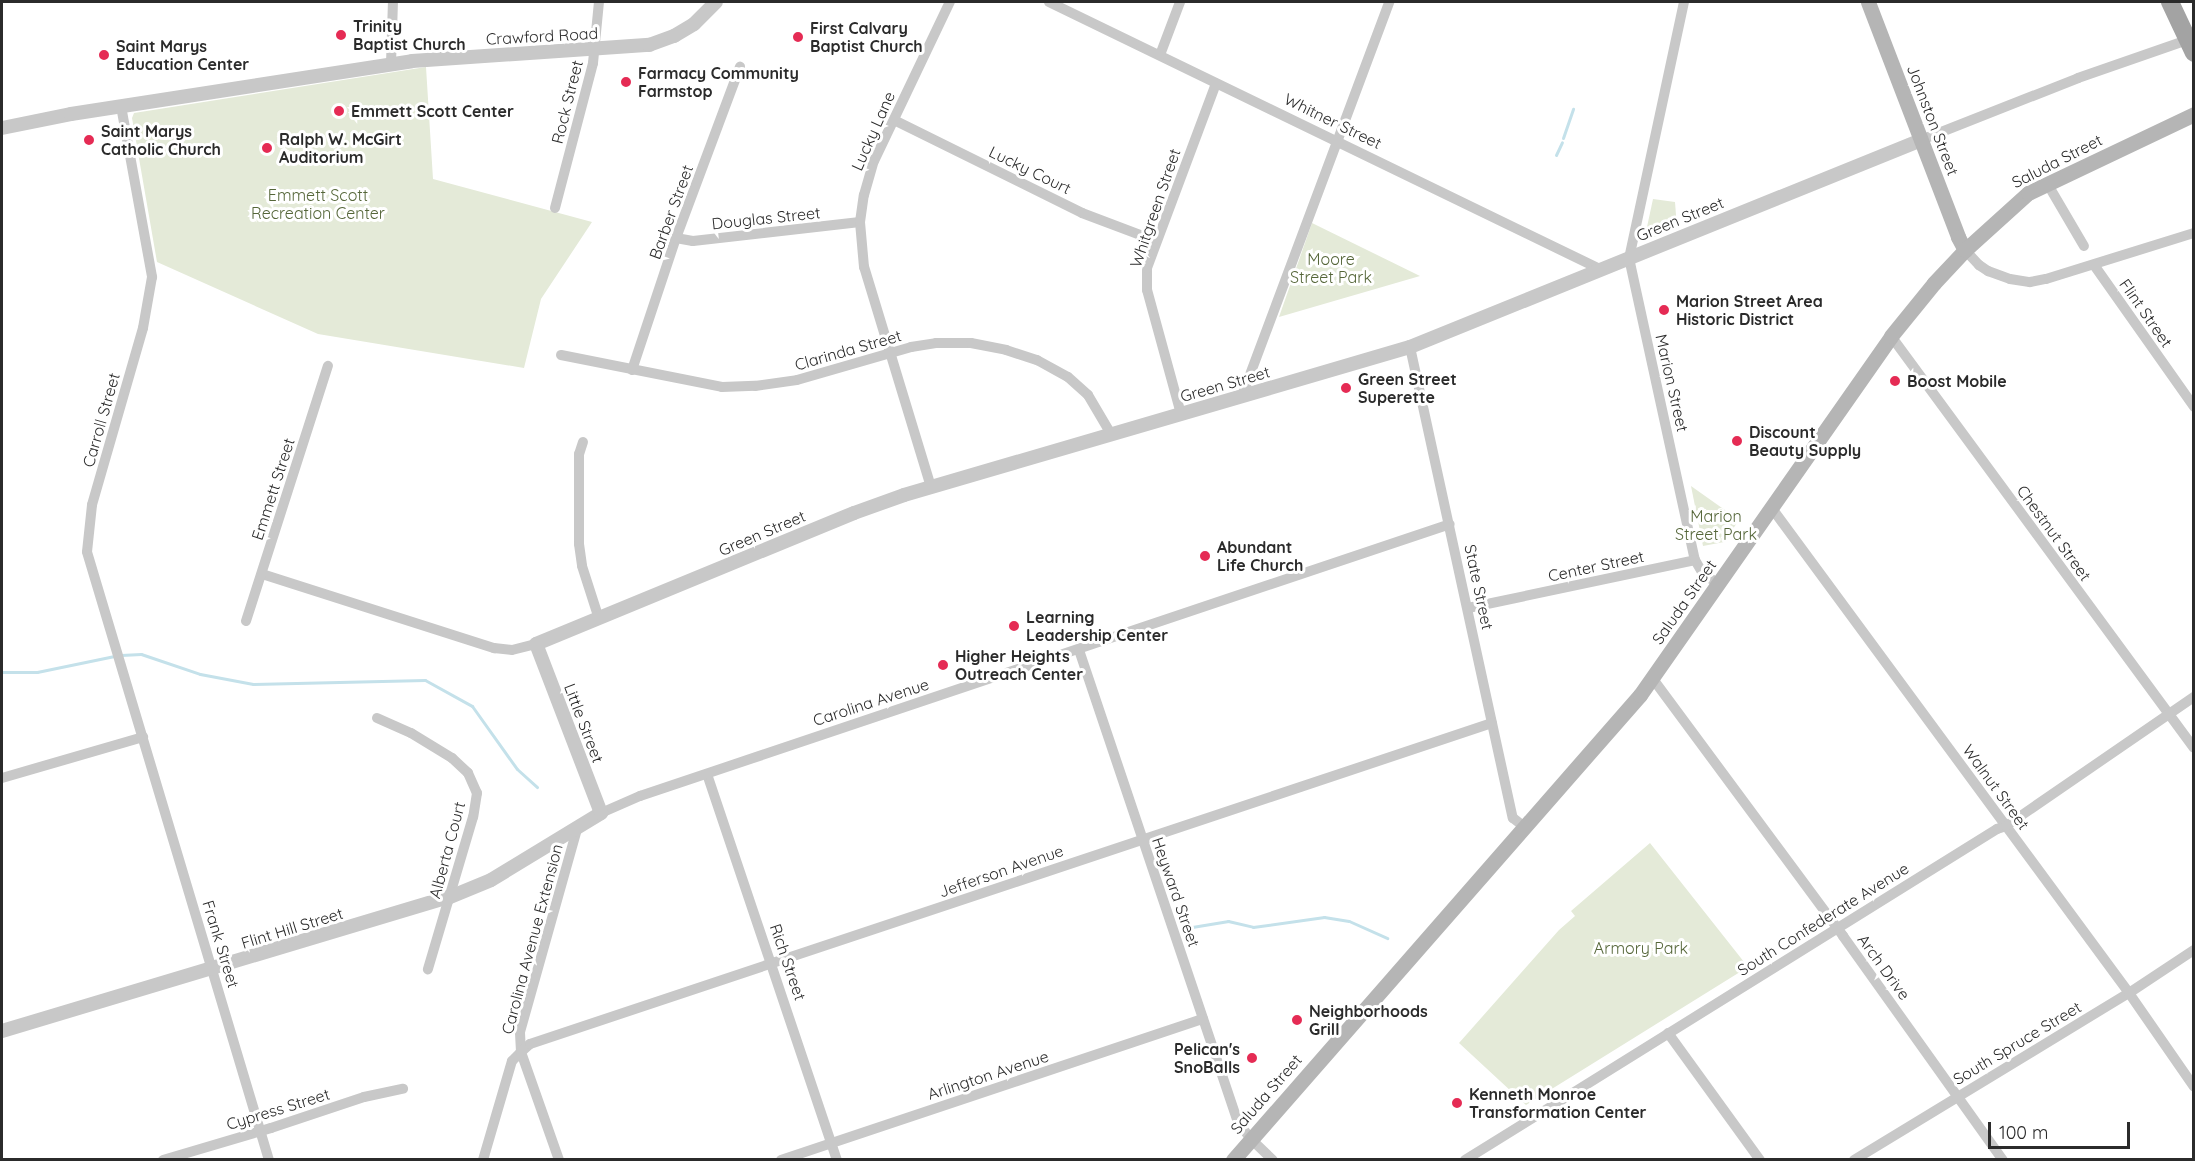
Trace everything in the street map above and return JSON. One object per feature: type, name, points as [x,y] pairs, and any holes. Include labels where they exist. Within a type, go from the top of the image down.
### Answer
[{"type":"main road","name":"Johnston Street","points":[[1868,2],[1965,250]]},
{"type":"main road","points":[[2170,2],[2190,47]]},
{"type":"main road","name":"Saluda Street","points":[[1233,1160],[1526,828],[1653,679],[1891,336],[1965,250],[2015,202],[2047,183],[2193,114]]},
{"type":"street","points":[[391,64],[393,2]]},
{"type":"street","name":"Rock Street","points":[[555,208],[586,91],[594,49],[599,2]]},
{"type":"street","name":"Crawford Road","points":[[2,128],[121,106],[391,64],[648,45],[662,41],[694,24],[716,2]]},
{"type":"street","name":"Lucky Lane","points":[[931,487],[864,267],[860,222],[868,177],[950,2]]},
{"type":"street","name":"Whitner Street","points":[[1049,2],[1338,140],[1602,270]]},
{"type":"street","points":[[1072,12],[1077,2]]},
{"type":"street","points":[[1160,55],[1180,2]]},
{"type":"street","points":[[1242,396],[1389,2]]},
{"type":"street","name":"Marion Street","points":[[1684,2],[1629,258],[1695,560]]},
{"type":"street","name":"Green Street","points":[[262,574],[494,648],[512,650],[536,644],[854,513],[931,487],[1410,347],[2067,82],[2190,47]]},
{"type":"street","name":"Barber Street","points":[[632,370],[676,238],[740,67]]},
{"type":"street","name":"Whitgreen Street","points":[[1181,414],[1147,290],[1147,268],[1216,83]]},
{"type":"street","name":"Carroll Street","points":[[121,106],[152,277],[143,328],[92,506],[86,538],[87,552],[142,737]]},
{"type":"street","name":"Lucky Court","points":[[894,120],[1082,213],[1156,241]]},
{"type":"street","points":[[2047,183],[2084,246]]},
{"type":"street","name":"Douglas Street","points":[[676,238],[693,241],[860,222]]},
{"type":"street","points":[[1965,250],[1979,265],[1996,274],[2019,280],[2046,279],[2193,232]]},
{"type":"street","name":"Flint Street","points":[[2094,265],[2193,407]]},
{"type":"street","name":"Chestnut Street","points":[[1891,336],[2193,748]]},
{"type":"street","name":"Clarinda Street","points":[[561,355],[722,387],[764,386],[807,378],[890,352],[936,343],[971,343],[1006,350],[1037,360],[1078,385],[1103,416],[1111,434]]},
{"type":"street","name":"State Street","points":[[1410,347],[1513,818],[1526,828]]},
{"type":"street","name":"Emmett Street","points":[[246,621],[328,366]]},
{"type":"street","points":[[583,442],[579,454],[579,544],[582,566],[599,619]]},
{"type":"street","name":"Walnut Street","points":[[1771,507],[2129,993],[2193,1087]]},
{"type":"street","name":"Carolina Avenue","points":[[578,826],[600,813],[640,796],[1449,524]]},
{"type":"street","points":[[1695,560],[1703,574],[1719,584]]},
{"type":"street","name":"Center Street","points":[[1468,608],[1695,560]]},
{"type":"street","name":"Little Street","points":[[536,644],[600,813]]},
{"type":"street","name":"Heyward Street","points":[[1079,650],[1238,1122],[1251,1139],[1273,1160]]},
{"type":"street","name":"Arch Drive","points":[[1653,679],[1837,928],[2003,1160]]},
{"type":"street","name":"South Confederate Avenue","points":[[1465,1160],[1997,829],[2006,826],[2193,697]]},
{"type":"street","name":"Alberta Court","points":[[377,718],[439,749],[460,765],[473,781],[476,801],[428,969]]},
{"type":"street","name":"Jefferson Avenue","points":[[521,1052],[530,1044],[1492,723]]},
{"type":"street","points":[[2,778],[142,737]]},
{"type":"street","name":"Frank Street","points":[[142,737],[269,1160]]},
{"type":"street","name":"Rich Street","points":[[707,774],[773,963],[837,1160]]},
{"type":"street","name":"Flint Hill Street","points":[[2,1030],[450,897],[491,880],[578,826]]},
{"type":"street","name":"Carolina Avenue Extension","points":[[483,1160],[512,1061],[521,1052],[520,1032],[578,826]]},
{"type":"street","name":"South Spruce Street","points":[[1854,1160],[2129,993],[2193,950]]},
{"type":"street","name":"Arlington Avenue","points":[[781,1160],[1203,1019]]},
{"type":"street","points":[[1668,1033],[1760,1160]]},
{"type":"street","points":[[521,1052],[559,1160]]},
{"type":"street","name":"Cypress Street","points":[[163,1160],[364,1097],[403,1089]]},
{"type":"green space","name":"Emmett Scott Recreation Center","points":[[426,67],[433,179],[592,222],[541,299],[524,368],[318,334],[157,262],[132,118],[134,113]]},
{"type":"green space","points":[[1653,199],[1675,202],[1677,228],[1644,241]]},
{"type":"green space","name":"Moore Street Park","points":[[1312,223],[1420,276],[1279,317]]},
{"type":"green space","name":"Marion Street Park","points":[[1691,486],[1739,520],[1724,542],[1703,546]]},
{"type":"green space","name":"Armory Park","points":[[1650,843],[1748,967],[1526,1105],[1459,1043],[1559,930],[1575,916],[1571,911]]},
{"type":"waterway","points":[[1563,138],[1573,109]]},
{"type":"waterway","points":[[1556,155],[1562,142]]},
{"type":"waterway","points":[[121,655],[141,654],[200,674],[253,684],[425,680],[472,706],[517,769],[537,787]]},
{"type":"waterway","points":[[2,672],[37,672],[114,656]]},
{"type":"waterway","points":[[1186,928],[1228,921],[1253,927],[1324,917],[1349,921],[1387,938]]},
{"type":"place","name":"Trinity Baptist Church","points":[[341,35]]},
{"type":"place","name":"First Calvary Baptist Church","points":[[798,37]]},
{"type":"place","name":"Saint Marys Education Center","points":[[104,55]]},
{"type":"place","name":"Farmacy Community Farmstop","points":[[626,82]]},
{"type":"place","name":"Emmett Scott Center","points":[[339,111]]},
{"type":"place","name":"Saint Marys Catholic Church","points":[[89,140]]},
{"type":"place","name":"Ralph W. McGirt Auditorium","points":[[267,148]]},
{"type":"place","name":"Marion Street Area Historic District","points":[[1664,310]]},
{"type":"place","name":"Boost Mobile","points":[[1895,381]]},
{"type":"place","name":"Green Street Superette","points":[[1346,388]]},
{"type":"place","name":"Discount Beauty Supply","points":[[1737,441]]},
{"type":"place","name":"Abundant Life Church","points":[[1205,556]]},
{"type":"place","name":"Learning Leadership Center","points":[[1014,626]]},
{"type":"place","name":"Higher Heights Outreach Center","points":[[943,665]]},
{"type":"place","name":"Neighborhoods Grill","points":[[1297,1020]]},
{"type":"place","name":"Pelican's SnoBalls","points":[[1252,1058]]},
{"type":"place","name":"Kenneth Monroe Transformation Center","points":[[1457,1103]]}]
